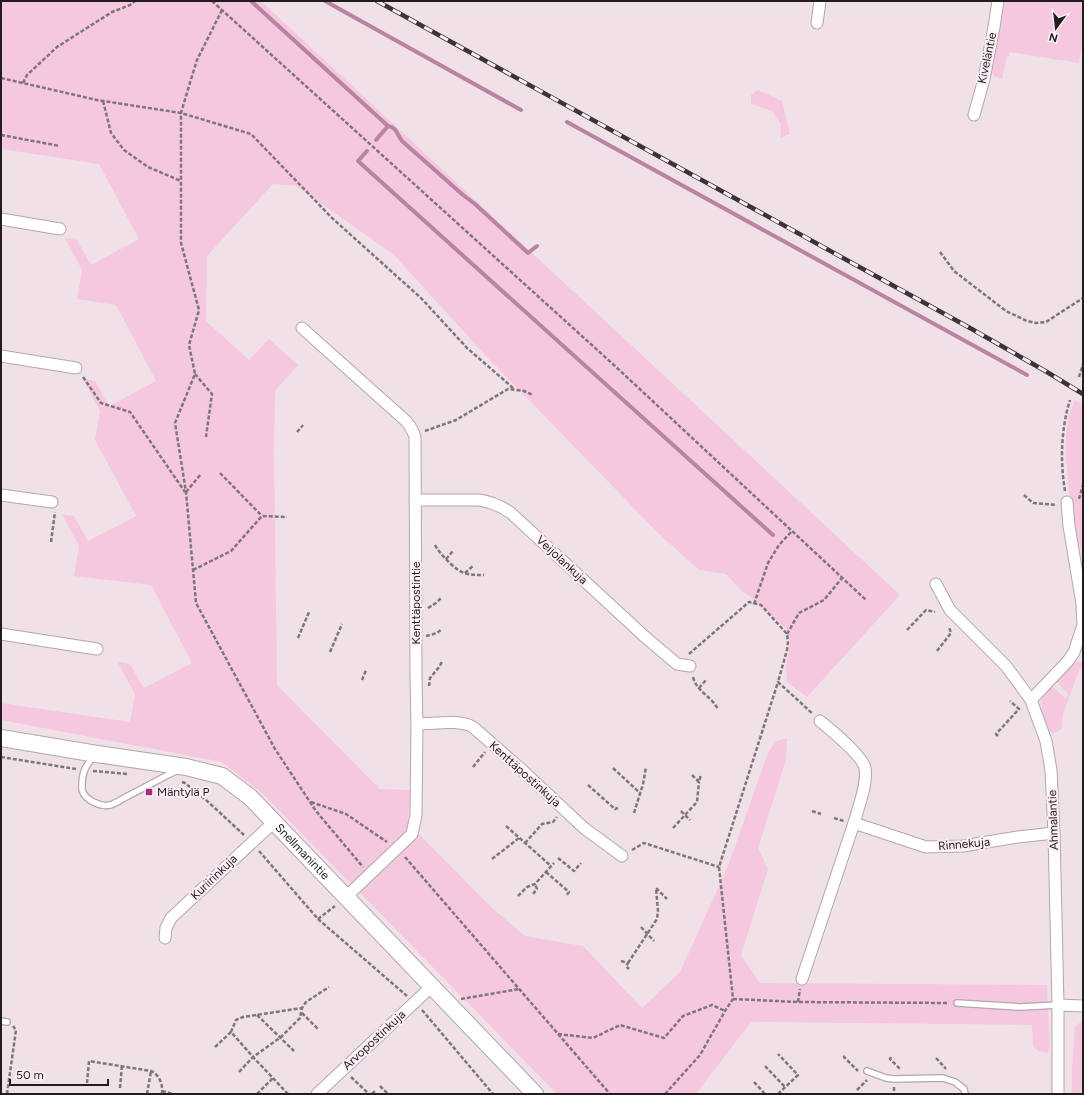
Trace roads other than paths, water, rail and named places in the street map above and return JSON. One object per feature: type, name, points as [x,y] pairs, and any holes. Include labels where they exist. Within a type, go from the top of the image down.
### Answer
[{"type":"street","points":[[817,23],[820,1]]},
{"type":"street","name":"Kiveläntie","points":[[974,115],[984,79],[998,1]]},
{"type":"street","points":[[1,219],[60,229]]},
{"type":"street","name":"Kenttäpostintie","points":[[302,328],[406,421],[415,435],[417,724],[416,815],[412,834],[346,897]]},
{"type":"street","points":[[1,356],[76,368]]},
{"type":"street","points":[[1,495],[52,502]]},
{"type":"street","name":"Veijolankuja","points":[[415,500],[479,500],[500,506],[511,513],[644,636],[677,664],[690,666]]},
{"type":"street","points":[[1031,700],[1068,661],[1074,652],[1083,625],[1082,604],[1067,505]]},
{"type":"street","name":"Ahmalantie","points":[[936,584],[950,610],[1006,666],[1031,700],[1046,741],[1051,770],[1054,833],[1058,1006],[1058,1094]]},
{"type":"street","points":[[1,634],[97,649]]},
{"type":"street","points":[[802,979],[854,823],[865,782],[865,767],[859,756],[820,720]]},
{"type":"street","name":"Kenttäpostinkuja","points":[[417,724],[460,723],[473,727],[584,828],[622,856]]},
{"type":"street","name":"Snellmanintie","points":[[1,738],[186,767],[222,776],[250,796],[431,987],[535,1094]]},
{"type":"street","name":"Kuriirinkuja","points":[[165,938],[166,928],[171,918],[274,822]]},
{"type":"street","name":"Rinnekuja","points":[[854,823],[926,847],[963,846],[1054,833]]},
{"type":"street","name":"Arvopostinkuja","points":[[317,1094],[431,987]]},
{"type":"street","points":[[1058,1006],[1083,1006]]},
{"type":"lane","points":[[97,754],[88,762],[84,770],[82,791],[88,799],[103,805],[111,805],[186,767]]},
{"type":"lane","points":[[957,1003],[1020,1007],[1058,1006]]},
{"type":"lane","points":[[867,1071],[894,1080],[943,1078],[955,1082],[964,1089],[965,1094]]},
{"type":"waterway","points":[[251,1],[388,126],[393,128],[402,141],[475,204],[528,253],[537,246]]},
{"type":"waterway","points":[[325,1],[521,110]]},
{"type":"waterway","points":[[567,122],[1027,375]]},
{"type":"waterway","points":[[376,140],[388,126]]},
{"type":"waterway","points":[[367,151],[358,161],[773,535]]},
{"type":"railway","points":[[377,1],[970,328],[1083,394]]},
{"type":"place","name":"Mäntylä P","points":[[149,792]]}]
